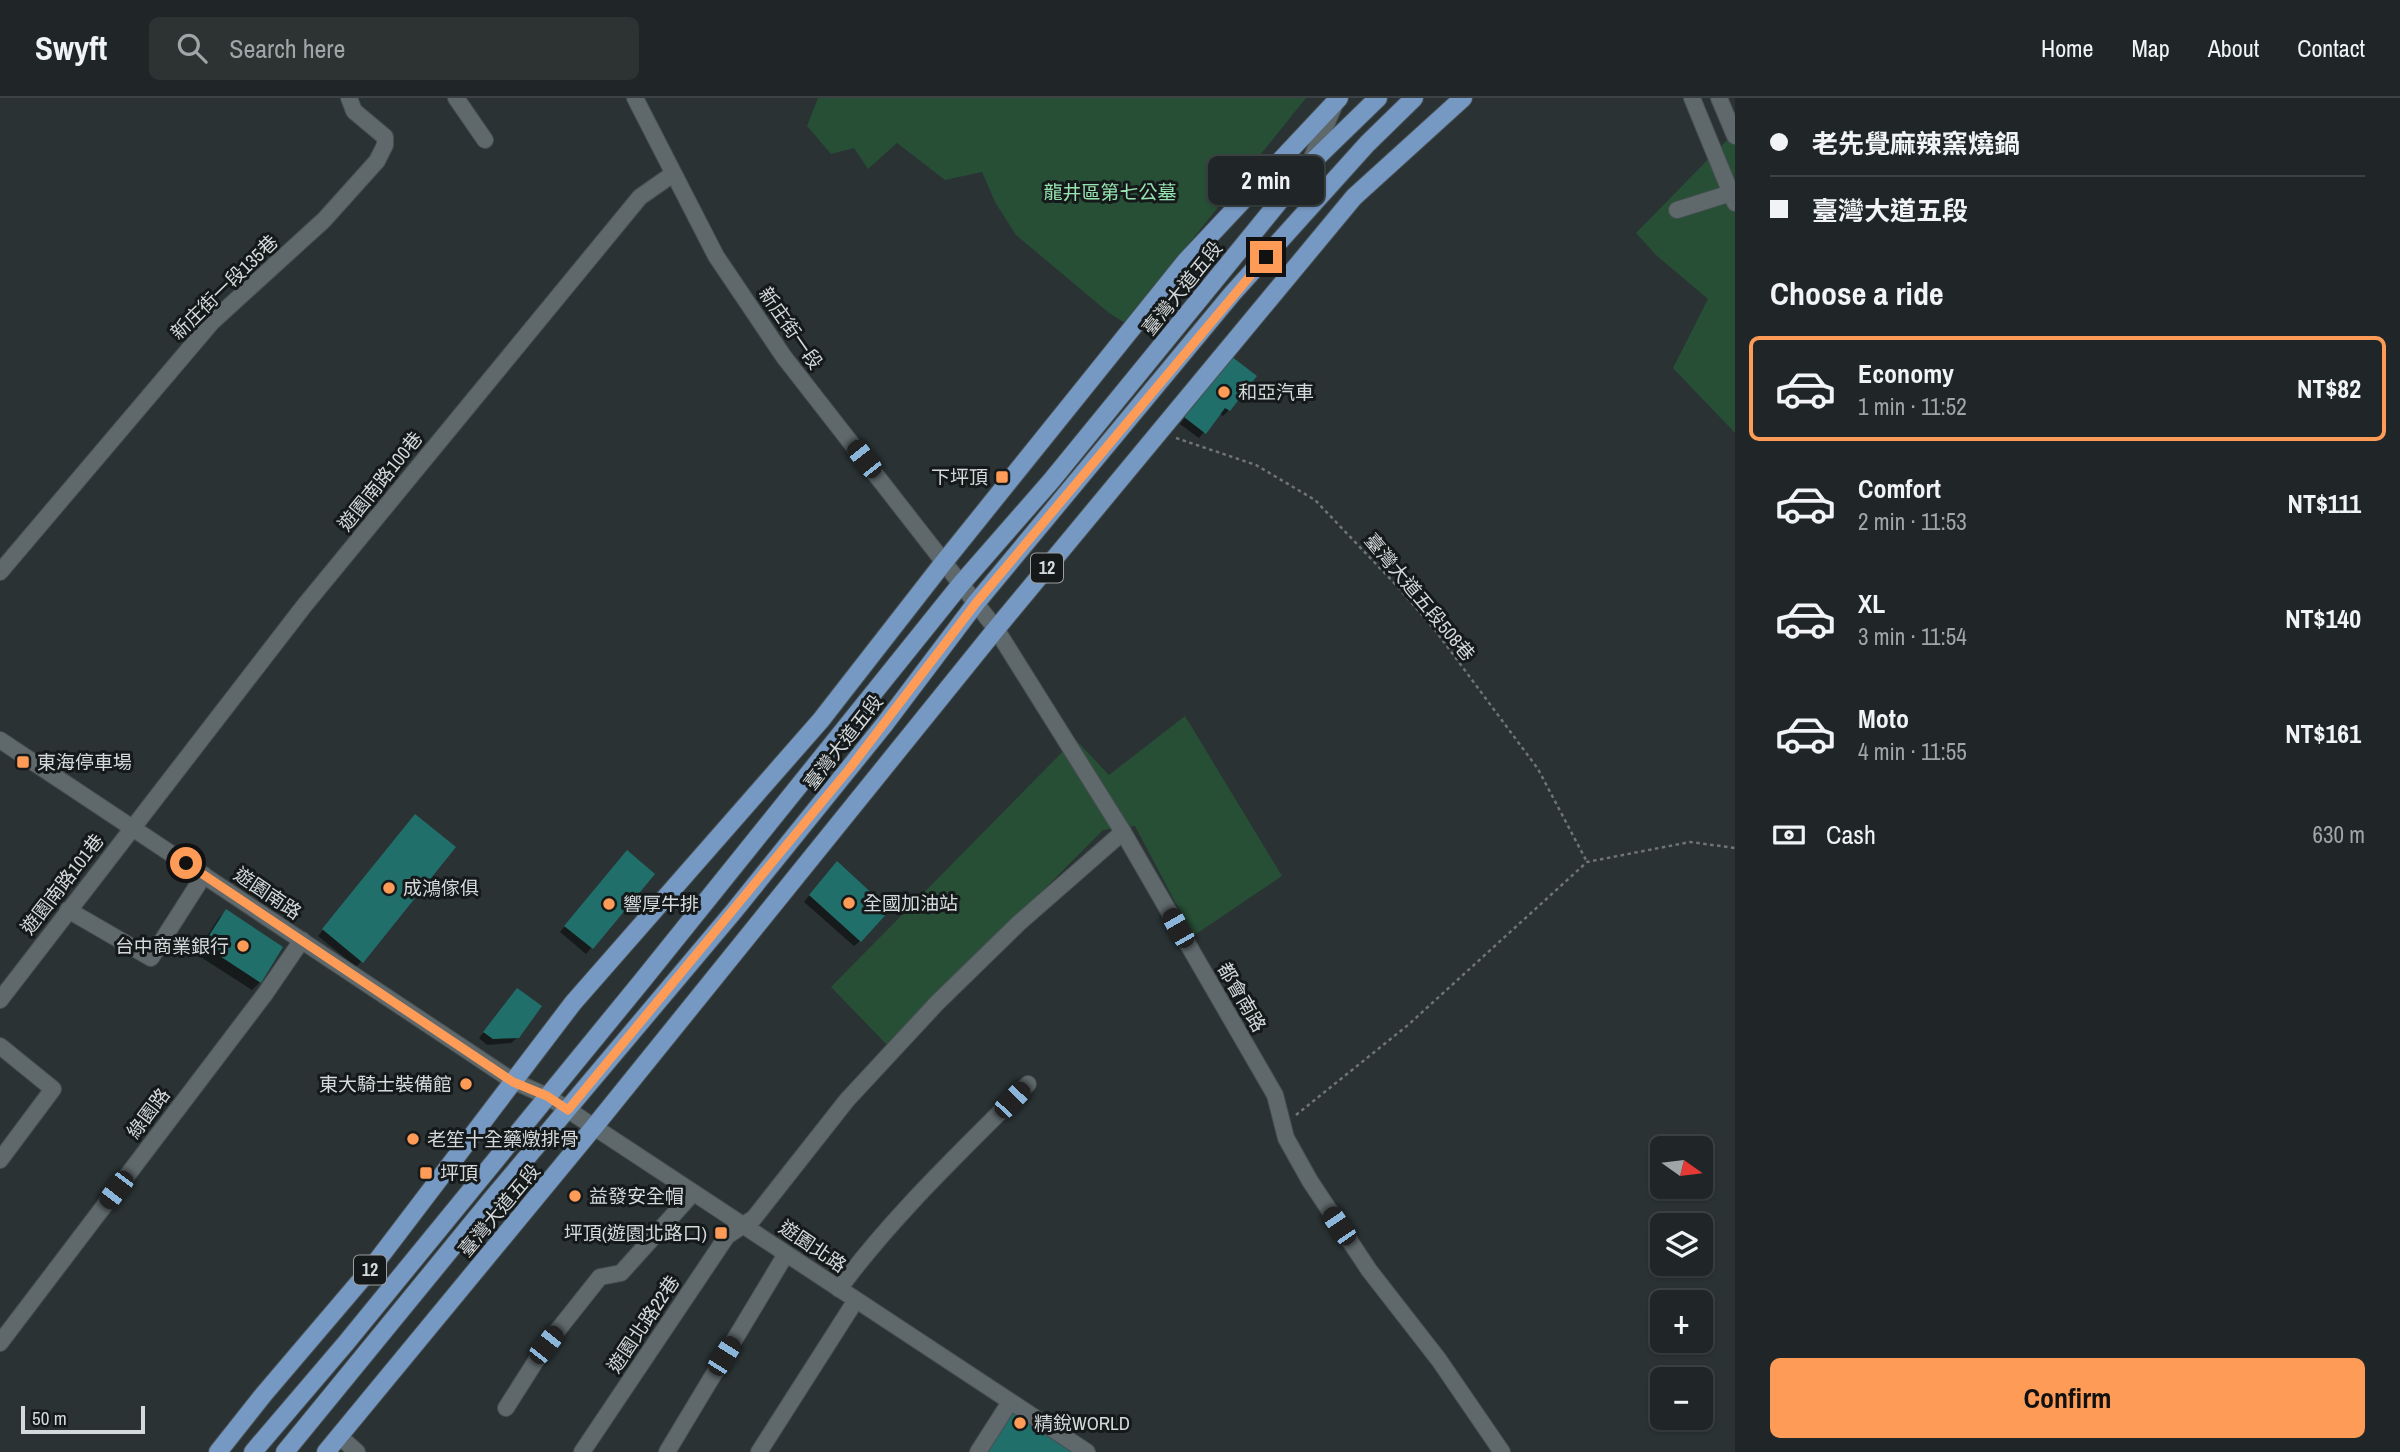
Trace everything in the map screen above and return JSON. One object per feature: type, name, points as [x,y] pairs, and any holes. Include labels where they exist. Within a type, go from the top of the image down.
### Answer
[{"type":"main road","name":"臺灣大道五段","points":[[253,1452],[346,1343],[961,584],[1051,481],[1309,165],[1378,98]]},
{"type":"main road","name":"臺灣大道五段","points":[[285,1452],[850,768],[976,603],[1232,295],[1333,181],[1414,98]]},
{"type":"main road","name":"臺灣大道五段","points":[[326,1452],[594,1128],[996,629],[1354,197],[1463,98]]},
{"type":"main road","name":"臺灣大道五段","points":[[218,1452],[373,1266],[573,1003],[821,720],[1186,261],[1338,99]]},
{"type":"street","name":"新庄街一段135巷","points":[[0,572],[212,323],[324,220],[377,161],[385,145],[385,137],[354,111],[349,98]]},
{"type":"street","points":[[456,98],[485,140]]},
{"type":"street","name":"新庄街一段","points":[[635,98],[716,256],[783,356],[944,562]]},
{"type":"street","points":[[1676,211],[1733,198],[1692,98]]},
{"type":"street","points":[[1719,98],[1735,136]]},
{"type":"street","points":[[1309,165],[1338,99]]},
{"type":"street","name":"遊園南路100巷","points":[[133,828],[304,606],[640,197],[673,174]]},
{"type":"street","name":"都會南路","points":[[944,562],[996,629],[1123,832],[1275,1095],[1286,1138],[1310,1181],[1362,1259],[1439,1360],[1503,1452]]},
{"type":"street","name":"遊園南路","points":[[0,740],[513,1082]]},
{"type":"street","name":"遊園南路101巷","points":[[0,1000],[133,828]]},
{"type":"street","name":"遊園北路22巷","points":[[582,1452],[727,1236],[754,1218],[847,1100],[937,1003],[1019,923],[1123,832]]},
{"type":"street","points":[[68,910],[151,958],[204,875]]},
{"type":"street","name":"綠園路","points":[[0,1343],[256,1005],[302,940]]},
{"type":"street","points":[[0,1046],[53,1088],[0,1160]]},
{"type":"street","name":"遊園北路","points":[[513,1082],[547,1096],[1087,1452]]},
{"type":"street","points":[[839,1289],[860,1260],[919,1193],[1028,1083]]},
{"type":"street","points":[[506,1408],[546,1345],[600,1277],[621,1273],[693,1193]]},
{"type":"street","points":[[667,1452],[786,1254]]},
{"type":"street","points":[[759,1452],[856,1300]]},
{"type":"street","points":[[978,1452],[1010,1402]]},
{"type":"street","points":[[339,1436],[357,1452]]},
{"type":"path","name":"臺灣大道五段508巷","points":[[1160,432],[1256,465],[1315,500],[1435,630],[1538,769],[1587,862]]},
{"type":"path","points":[[1282,1125],[1408,1025],[1587,862],[1690,842],[1735,848]]},
{"type":"green space","name":"龍井區第七公墓","points":[[818,98],[1306,98],[1125,323],[1109,313],[1016,235],[995,202],[982,172],[945,180],[897,143],[868,169],[854,148],[831,154],[807,126]]},
{"type":"green space","points":[[1735,132],[1735,433],[1673,368],[1708,299],[1656,255],[1636,233]]},
{"type":"green space","points":[[1185,716],[1282,876],[1193,936],[1135,826],[1103,830],[888,1046],[831,987],[1075,739],[1109,775]]},
{"type":"building","name":"和亞汽車","points":[[1231,356],[1257,376],[1230,411],[1225,408],[1206,434],[1184,417]]},
{"type":"building","name":"成鴻傢俱","points":[[415,814],[456,847],[363,963],[322,929]]},
{"type":"building","points":[[627,850],[655,874],[593,949],[564,926]]},
{"type":"building","name":"全國加油站","points":[[837,861],[890,910],[861,942],[809,895]]},
{"type":"building","name":"台中商業銀行","points":[[226,909],[283,947],[261,983],[203,945]]},
{"type":"building","points":[[517,988],[542,1006],[519,1038],[493,1039],[483,1032]]},
{"type":"building","name":"精銳WORLD","points":[[1010,1402],[1087,1452],[978,1452]]},
{"type":"place","name":"和亞汽車","points":[[1224,392]]},
{"type":"place","name":"下坪頂","points":[[1002,477]]},
{"type":"place","name":"東海停車場","points":[[23,762]]},
{"type":"place","name":"成鴻傢俱","points":[[389,888]]},
{"type":"place","name":"全國加油站","points":[[849,903]]},
{"type":"place","name":"響厚牛排","points":[[609,904]]},
{"type":"place","name":"台中商業銀行","points":[[243,946]]},
{"type":"place","name":"東大騎士裝備館","points":[[466,1084]]},
{"type":"place","name":"老笙十全藥燉排骨","points":[[413,1139]]},
{"type":"place","name":"坪頂","points":[[426,1173]]},
{"type":"place","name":"益發安全帽","points":[[575,1196]]},
{"type":"place","name":"坪頂(遊園北路口)","points":[[721,1233]]},
{"type":"place","name":"精銳WORLD","points":[[1020,1423]]},
{"type":"route","points":[[186,863],[513,1082],[547,1096],[568,1110],[850,768],[976,603],[1266,257]]}]
